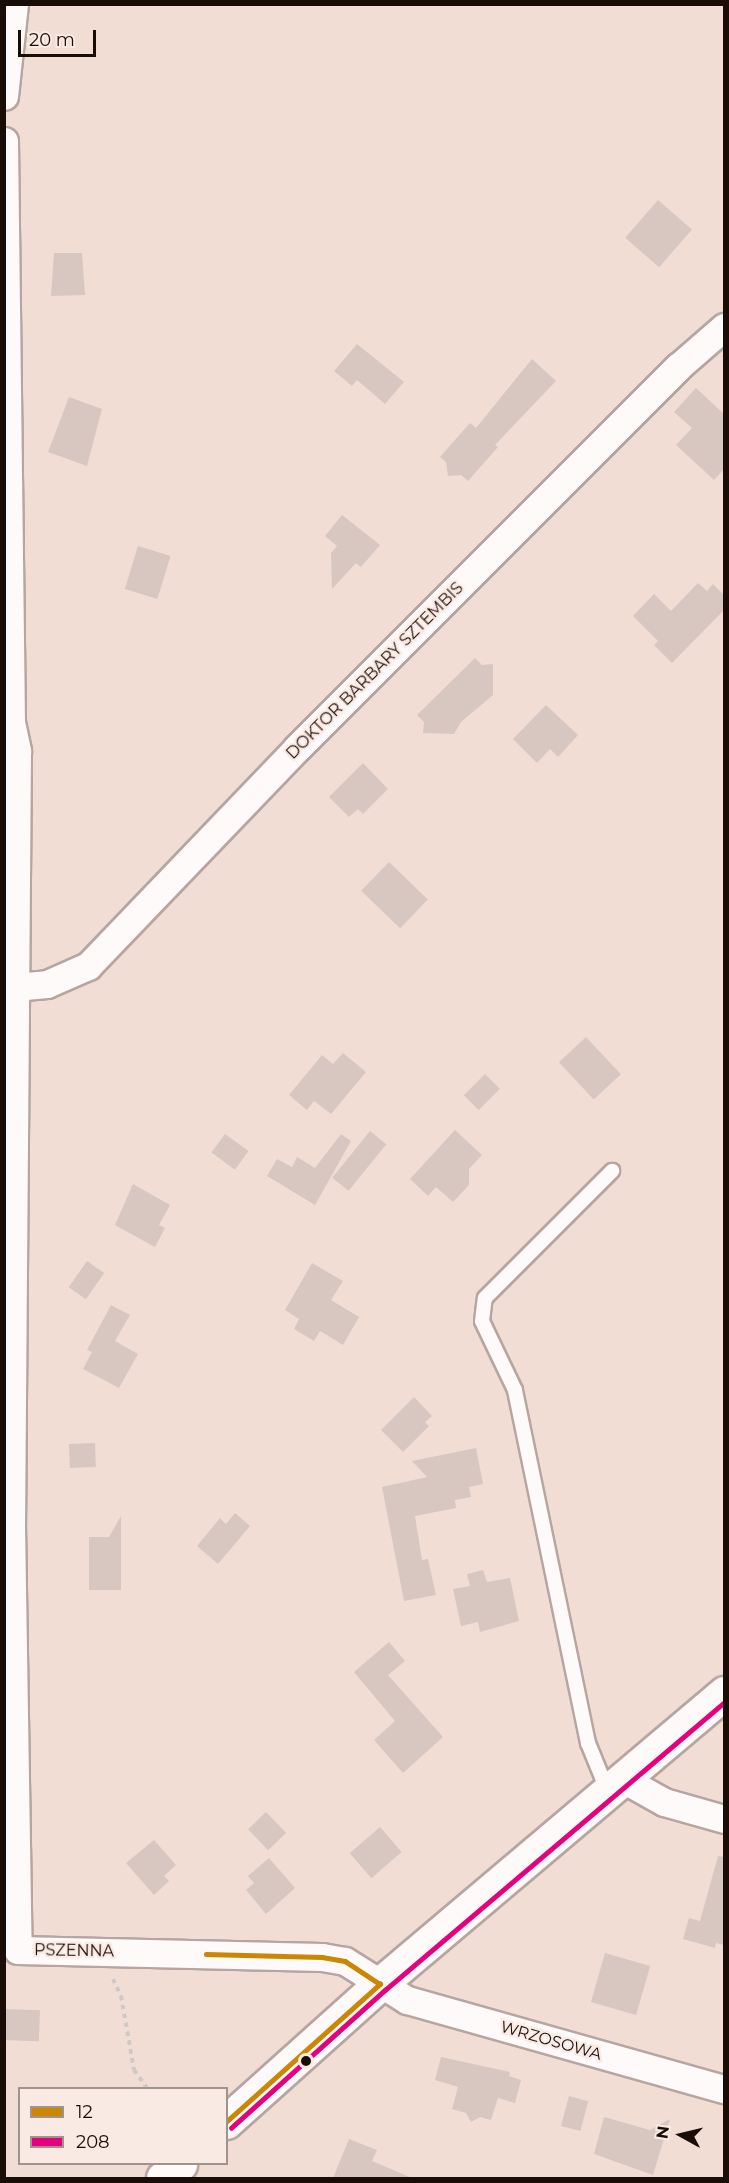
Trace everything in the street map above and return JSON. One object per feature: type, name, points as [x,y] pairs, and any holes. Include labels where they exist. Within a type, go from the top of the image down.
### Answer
[{"type":"street","points":[[4,96],[14,4]]},
{"type":"street","name":"PSZENNA","points":[[4,141],[8,721],[17,751],[11,1524],[11,1950],[322,1957],[345,1961],[380,1984]]},
{"type":"street","name":"DOKTOR BARBARY SZTEMBIS","points":[[14,987],[47,984],[88,966],[297,748],[669,375],[724,327]]},
{"type":"street","points":[[228,2120],[380,1984],[724,1693]]},
{"type":"street","points":[[615,1785],[724,1820]]},
{"type":"street","name":"WRZOSOWA","points":[[380,1984],[407,2000],[724,2089]]},
{"type":"street","points":[[163,2178],[178,2165]]},
{"type":"lane","points":[[612,1171],[485,1298],[482,1321],[515,1390],[588,1743],[615,1785]]},
{"type":"path","points":[[93,1952],[121,1996],[134,2070],[146,2087]]},
{"type":"building","points":[[658,200],[692,230],[659,267],[625,238]]},
{"type":"building","points":[[54,253],[82,253],[85,295],[51,296]]},
{"type":"building","points":[[357,344],[404,382],[385,404],[357,380],[352,386],[334,371]]},
{"type":"building","points":[[532,359],[556,381],[495,445],[498,447],[468,481],[461,475],[448,476],[446,462],[440,457],[470,423],[476,428]]},
{"type":"building","points":[[696,388],[724,414],[724,469],[714,480],[676,445],[692,428],[674,412]]},
{"type":"building","points":[[69,397],[102,409],[87,466],[48,452]]},
{"type":"building","points":[[342,515],[380,545],[361,567],[356,563],[332,589],[331,553],[337,546],[325,536]]},
{"type":"building","points":[[138,546],[171,556],[157,599],[125,589]]},
{"type":"building","points":[[698,583],[707,591],[713,584],[724,595],[724,610],[672,663],[654,645],[658,641],[633,616],[654,594],[671,611]]},
{"type":"building","points":[[475,658],[482,665],[493,664],[493,695],[461,722],[454,734],[423,733],[424,722],[417,715]]},
{"type":"building","points":[[546,705],[578,735],[558,757],[550,749],[537,763],[513,739]]},
{"type":"building","points":[[363,763],[388,789],[363,814],[358,809],[349,817],[329,797]]},
{"type":"building","points":[[389,862],[428,900],[400,928],[361,891]]},
{"type":"building","points":[[586,1037],[621,1074],[594,1100],[559,1062]]},
{"type":"building","points":[[343,1053],[366,1072],[331,1114],[314,1101],[307,1110],[289,1095],[322,1055],[333,1064]]},
{"type":"building","points":[[485,1074],[500,1089],[479,1110],[464,1095]]},
{"type":"building","points":[[455,1130],[482,1155],[469,1169],[469,1185],[453,1202],[436,1187],[428,1196],[410,1179]]},
{"type":"building","points":[[370,1131],[386,1144],[349,1191],[332,1178]]},
{"type":"building","points":[[225,1134],[248,1151],[235,1170],[211,1153]]},
{"type":"building","points":[[341,1134],[351,1141],[315,1205],[267,1176],[277,1159],[292,1167],[297,1157],[315,1168]]},
{"type":"building","points":[[133,1184],[170,1205],[159,1225],[165,1228],[155,1247],[115,1225]]},
{"type":"building","points":[[87,1261],[104,1273],[86,1299],[69,1287]]},
{"type":"building","points":[[312,1263],[343,1281],[331,1300],[359,1317],[343,1345],[320,1331],[314,1341],[294,1329],[299,1319],[285,1310]]},
{"type":"building","points":[[111,1305],[130,1315],[115,1341],[138,1354],[119,1388],[83,1369],[92,1352],[87,1350]]},
{"type":"building","points":[[414,1397],[432,1416],[425,1422],[429,1426],[403,1452],[381,1430]]},
{"type":"building","points":[[95,1443],[96,1467],[70,1468],[69,1444]]},
{"type":"building","points":[[476,1448],[483,1484],[469,1487],[471,1497],[455,1500],[456,1508],[415,1516],[422,1560],[428,1559],[436,1595],[404,1601],[382,1487],[427,1477],[412,1461]]},
{"type":"building","points":[[235,1513],[250,1526],[218,1564],[197,1546],[220,1518],[226,1524]]},
{"type":"building","points":[[121,1516],[121,1590],[89,1590],[89,1537],[109,1537]]},
{"type":"building","points":[[483,1570],[487,1582],[510,1578],[519,1621],[480,1632],[478,1622],[461,1626],[453,1589],[470,1586],[467,1574]]},
{"type":"building","points":[[389,1642],[405,1661],[388,1675],[443,1737],[403,1773],[374,1740],[395,1721],[354,1672]]},
{"type":"building","points":[[266,1812],[286,1833],[268,1850],[248,1829]]},
{"type":"building","points":[[380,1827],[402,1852],[371,1878],[350,1853]]},
{"type":"building","points":[[154,1840],[176,1865],[164,1876],[169,1881],[154,1895],[126,1863]]},
{"type":"building","points":[[718,1856],[724,1857],[724,1945],[716,1943],[715,1948],[683,1939],[689,1918],[700,1921]]},
{"type":"building","points":[[269,1858],[295,1888],[266,1914],[246,1890],[254,1883],[248,1876]]},
{"type":"building","points":[[605,1953],[650,1966],[636,2015],[591,2002]]},
{"type":"building","points":[[4,2009],[40,2010],[39,2041],[4,2040]]},
{"type":"building","points":[[441,2057],[510,2072],[509,2076],[521,2080],[515,2103],[498,2098],[491,2120],[480,2117],[471,2122],[466,2113],[452,2109],[458,2087],[435,2080]]},
{"type":"building","points":[[569,2096],[588,2101],[580,2131],[561,2126]]},
{"type":"building","points":[[604,2117],[650,2130],[670,2119],[653,2175],[594,2154]]},
{"type":"building","points":[[349,2139],[377,2150],[372,2161],[412,2178],[333,2178]]},
{"type":"transit line","name":"208","points":[[231,2128],[385,1990],[724,1702]]},
{"type":"transit line","name":"12","points":[[206,1954],[322,1957],[345,1961],[380,1984]]},
{"type":"transit line","name":"12","points":[[228,2120],[380,1984]]}]
